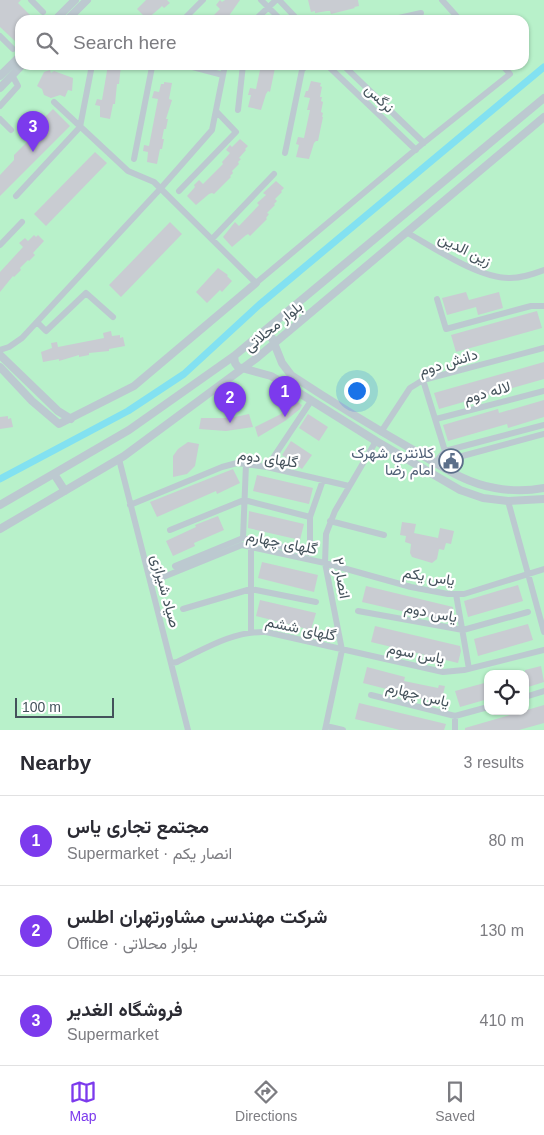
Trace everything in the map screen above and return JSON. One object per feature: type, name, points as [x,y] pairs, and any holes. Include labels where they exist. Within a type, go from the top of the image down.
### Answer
[{"type":"street","points":[[31,0],[43,12]]},
{"type":"street","points":[[60,15],[75,0]]},
{"type":"street","points":[[72,15],[87,0]]},
{"type":"street","points":[[188,15],[203,0]]},
{"type":"street","points":[[261,0],[276,15]]},
{"type":"street","points":[[260,15],[277,0],[293,15]]},
{"type":"street","points":[[442,0],[456,15]]},
{"type":"street","points":[[412,15],[421,13]]},
{"type":"street","points":[[0,36],[13,49]]},
{"type":"street","points":[[0,76],[15,61]]},
{"type":"street","points":[[0,88],[17,70]]},
{"type":"street","points":[[16,196],[80,127],[91,70]]},
{"type":"street","points":[[134,159],[151,70]]},
{"type":"street","points":[[204,70],[223,75]]},
{"type":"street","points":[[0,350],[9,347],[22,338],[212,130],[224,70]]},
{"type":"street","points":[[238,110],[242,70]]},
{"type":"street","points":[[285,153],[302,70]]},
{"type":"street","name":"نرگس","points":[[332,70],[416,150]]},
{"type":"street","name":"نرگس","points":[[348,70],[424,143]]},
{"type":"street","points":[[0,368],[32,401],[59,424],[134,386],[424,143],[510,74],[506,70]]},
{"type":"street","points":[[0,106],[18,86],[12,75]]},
{"type":"street","name":"بلوار محلاتی","points":[[0,505],[129,430],[234,356],[544,98]]},
{"type":"street","points":[[54,102],[128,171],[154,182],[161,188],[256,283]]},
{"type":"street","points":[[179,191],[236,132],[216,111]]},
{"type":"street","name":"بلوار محلاتی","points":[[0,529],[118,460],[274,345],[544,117]]},
{"type":"street","points":[[0,119],[11,130]]},
{"type":"street","points":[[212,239],[274,174]]},
{"type":"street","points":[[0,244],[22,222]]},
{"type":"street","name":"زین الدین","points":[[406,232],[469,267],[488,275],[509,278],[531,275],[544,270]]},
{"type":"street","points":[[37,322],[46,331],[86,293],[113,317]]},
{"type":"street","points":[[437,299],[446,329],[531,306],[544,306]]},
{"type":"street","points":[[263,333],[272,338],[282,363],[291,375],[444,469],[458,476],[494,488],[530,490],[544,488]]},
{"type":"street","name":"دانش دوم","points":[[381,432],[410,388],[423,380],[544,348]]},
{"type":"street","points":[[0,355],[58,411],[71,418]]},
{"type":"street","points":[[234,356],[238,366],[270,376],[285,384],[376,441],[460,490],[483,498],[508,501],[544,499]]},
{"type":"street","points":[[423,380],[445,451]]},
{"type":"street","name":"لاله دوم","points":[[436,419],[544,391]]},
{"type":"street","points":[[267,467],[311,400]]},
{"type":"street","points":[[434,463],[445,451],[544,425]]},
{"type":"street","points":[[376,441],[381,432]]},
{"type":"street","points":[[444,469],[455,458],[544,434]]},
{"type":"street","name":"انصار ۲","points":[[326,728],[342,650],[325,563],[325,540],[330,521],[376,441]]},
{"type":"street","name":"صیاد شیرازی","points":[[118,460],[188,730]]},
{"type":"street","name":"گلهای دوم","points":[[130,505],[222,467],[237,463],[267,467],[350,486]]},
{"type":"street","points":[[243,538],[246,464]]},
{"type":"street","points":[[54,474],[65,491]]},
{"type":"street","points":[[175,566],[243,538],[310,553],[310,517],[323,480]]},
{"type":"street","points":[[170,530],[244,500],[310,517]]},
{"type":"street","points":[[508,501],[544,632]]},
{"type":"street","points":[[330,521],[384,535]]},
{"type":"street","name":"گلهای چهارم","points":[[150,582],[242,544],[325,563]]},
{"type":"street","points":[[251,546],[251,631]]},
{"type":"street","name":"یاس یکم","points":[[325,563],[410,587],[456,594],[464,594],[544,569]]},
{"type":"street","points":[[183,609],[251,589],[316,602]]},
{"type":"street","points":[[456,594],[469,669]]},
{"type":"street","name":"یاس دوم","points":[[358,610],[463,630],[528,612]]},
{"type":"street","name":"گلهای ششم","points":[[172,663],[235,635],[251,631],[266,632],[342,650]]},
{"type":"street","name":"یاس سوم","points":[[342,650],[444,672],[469,669],[544,650]]},
{"type":"street","points":[[529,696],[544,692]]},
{"type":"street","name":"یاس چهارم","points":[[371,695],[455,716],[484,708]]},
{"type":"street","points":[[455,716],[455,730]]},
{"type":"street","points":[[326,728],[343,730]]},
{"type":"green space","points":[[0,0],[544,0],[544,730],[0,730]]},
{"type":"building","points":[[0,0],[21,0],[18,3],[30,15],[15,15],[15,41],[0,27]]},
{"type":"building","points":[[146,0],[167,0],[170,3],[164,8],[162,6],[152,15],[143,15],[137,9]]},
{"type":"building","points":[[220,0],[222,2],[225,0],[240,0],[230,15],[214,15],[220,9],[216,5]]},
{"type":"building","points":[[308,0],[358,0],[359,6],[331,14],[330,11],[315,13],[315,11],[311,12]]},
{"type":"building","points":[[50,70],[51,73],[54,71],[73,78],[72,91],[68,90],[65,97],[60,95],[51,98],[44,95],[42,89],[37,86],[44,72]]},
{"type":"building","points":[[107,70],[120,70],[115,104],[113,104],[110,119],[100,117],[100,106],[95,105],[97,99],[102,100]]},
{"type":"building","points":[[260,70],[275,70],[270,92],[268,91],[266,94],[261,110],[248,107],[251,95],[248,95],[250,88],[256,89]]},
{"type":"building","points":[[311,81],[321,83],[320,97],[322,97],[321,101],[323,102],[321,112],[323,117],[318,141],[314,143],[309,159],[296,157],[299,145],[296,144],[298,137],[304,138],[310,110],[307,110],[310,98],[304,97]]},
{"type":"building","points":[[164,82],[172,83],[169,99],[172,100],[166,119],[168,119],[166,129],[164,129],[162,149],[160,149],[157,164],[147,162],[148,152],[143,151],[144,145],[149,146],[158,99],[152,98],[154,91],[159,92],[161,84],[164,84]]},
{"type":"building","points":[[53,109],[70,126],[0,196],[0,175],[14,160],[14,155],[49,124],[43,119]]},
{"type":"building","points":[[240,139],[248,146],[239,158],[241,159],[238,162],[239,164],[232,171],[231,177],[214,194],[209,194],[196,205],[187,196],[195,187],[194,185],[199,180],[203,184],[223,164],[222,162],[230,153],[226,150]]},
{"type":"building","points":[[95,152],[107,163],[46,226],[34,214]]},
{"type":"building","points":[[276,181],[284,188],[275,199],[277,201],[275,205],[267,213],[269,214],[267,219],[250,236],[248,234],[232,247],[223,237],[235,222],[239,226],[259,205],[257,203],[266,195],[263,193]]},
{"type":"building","points":[[170,222],[182,234],[121,297],[109,285]]},
{"type":"building","points":[[34,235],[36,237],[38,235],[44,241],[33,253],[35,255],[20,268],[21,270],[13,276],[0,292],[0,272],[23,247],[19,243],[25,238],[28,241]]},
{"type":"building","points":[[218,268],[228,275],[232,281],[222,292],[220,290],[207,303],[196,292]]},
{"type":"building","points":[[466,292],[469,300],[499,292],[503,308],[478,315],[476,307],[447,315],[442,298]]},
{"type":"building","points":[[537,311],[542,328],[456,352],[451,335]]},
{"type":"building","points":[[111,331],[112,336],[120,335],[120,338],[123,337],[125,346],[59,361],[59,359],[43,362],[41,352],[52,348],[51,343],[57,342],[58,347],[104,338],[103,333]]},
{"type":"building","points":[[544,362],[544,379],[439,409],[434,393]]},
{"type":"building","points":[[295,400],[302,405],[300,409],[285,421],[258,437],[255,427],[281,414]]},
{"type":"building","points":[[544,400],[544,417],[508,428],[507,424],[448,441],[443,425],[498,409],[499,413]]},
{"type":"building","points":[[249,414],[253,427],[226,431],[199,429],[201,418],[230,418]]},
{"type":"building","points":[[308,414],[328,427],[319,441],[299,428]]},
{"type":"building","points":[[8,416],[8,419],[11,418],[13,427],[0,429],[0,417]]},
{"type":"building","points":[[291,441],[312,455],[302,469],[282,455]]},
{"type":"building","points":[[188,442],[199,444],[195,466],[187,474],[173,477],[173,456],[178,449]]},
{"type":"building","points":[[233,469],[240,483],[217,494],[216,491],[157,517],[150,502]]},
{"type":"building","points":[[257,475],[313,488],[309,504],[253,491]]},
{"type":"building","points":[[249,511],[304,524],[300,540],[248,528]]},
{"type":"building","points":[[218,516],[224,530],[194,543],[195,546],[173,556],[166,541],[196,527],[195,525]]},
{"type":"building","points":[[402,522],[416,524],[414,533],[438,538],[440,528],[454,531],[451,544],[446,543],[444,550],[439,549],[437,559],[432,563],[412,557],[410,553],[411,544],[405,542],[406,536],[400,535]]},
{"type":"building","points":[[262,562],[318,575],[314,592],[258,578]]},
{"type":"building","points":[[518,585],[523,601],[468,617],[464,601]]},
{"type":"building","points":[[366,586],[453,607],[449,622],[362,602]]},
{"type":"building","points":[[260,600],[316,613],[311,630],[256,616]]},
{"type":"building","points":[[528,624],[533,640],[478,656],[474,639]]},
{"type":"building","points":[[375,626],[460,646],[461,651],[458,663],[371,642]]},
{"type":"building","points":[[541,666],[544,682],[529,687],[529,670],[525,670]]},
{"type":"building","points":[[367,667],[405,677],[404,681],[438,688],[439,685],[445,686],[441,703],[394,693],[394,691],[363,683]]},
{"type":"building","points":[[484,683],[484,700],[460,707],[455,691]]},
{"type":"building","points":[[359,703],[446,724],[444,730],[400,730],[355,719]]},
{"type":"building","points":[[544,705],[544,723],[519,730],[465,730],[465,728],[510,715],[529,715],[529,709]]},
{"type":"waterway","points":[[0,479],[128,411],[184,374],[259,305],[544,67]]},
{"type":"place","name":"فروشگاه الغدیر","points":[[33,152]]},
{"type":"place","name":"مجتمع تجاری یاس","points":[[285,417]]},
{"type":"place","name":"شرکت مهندسی مشاورتهران اطلس","points":[[230,423]]},
{"type":"place","name":"کلانتری شهرک امام رضا","points":[[451,461]]}]
